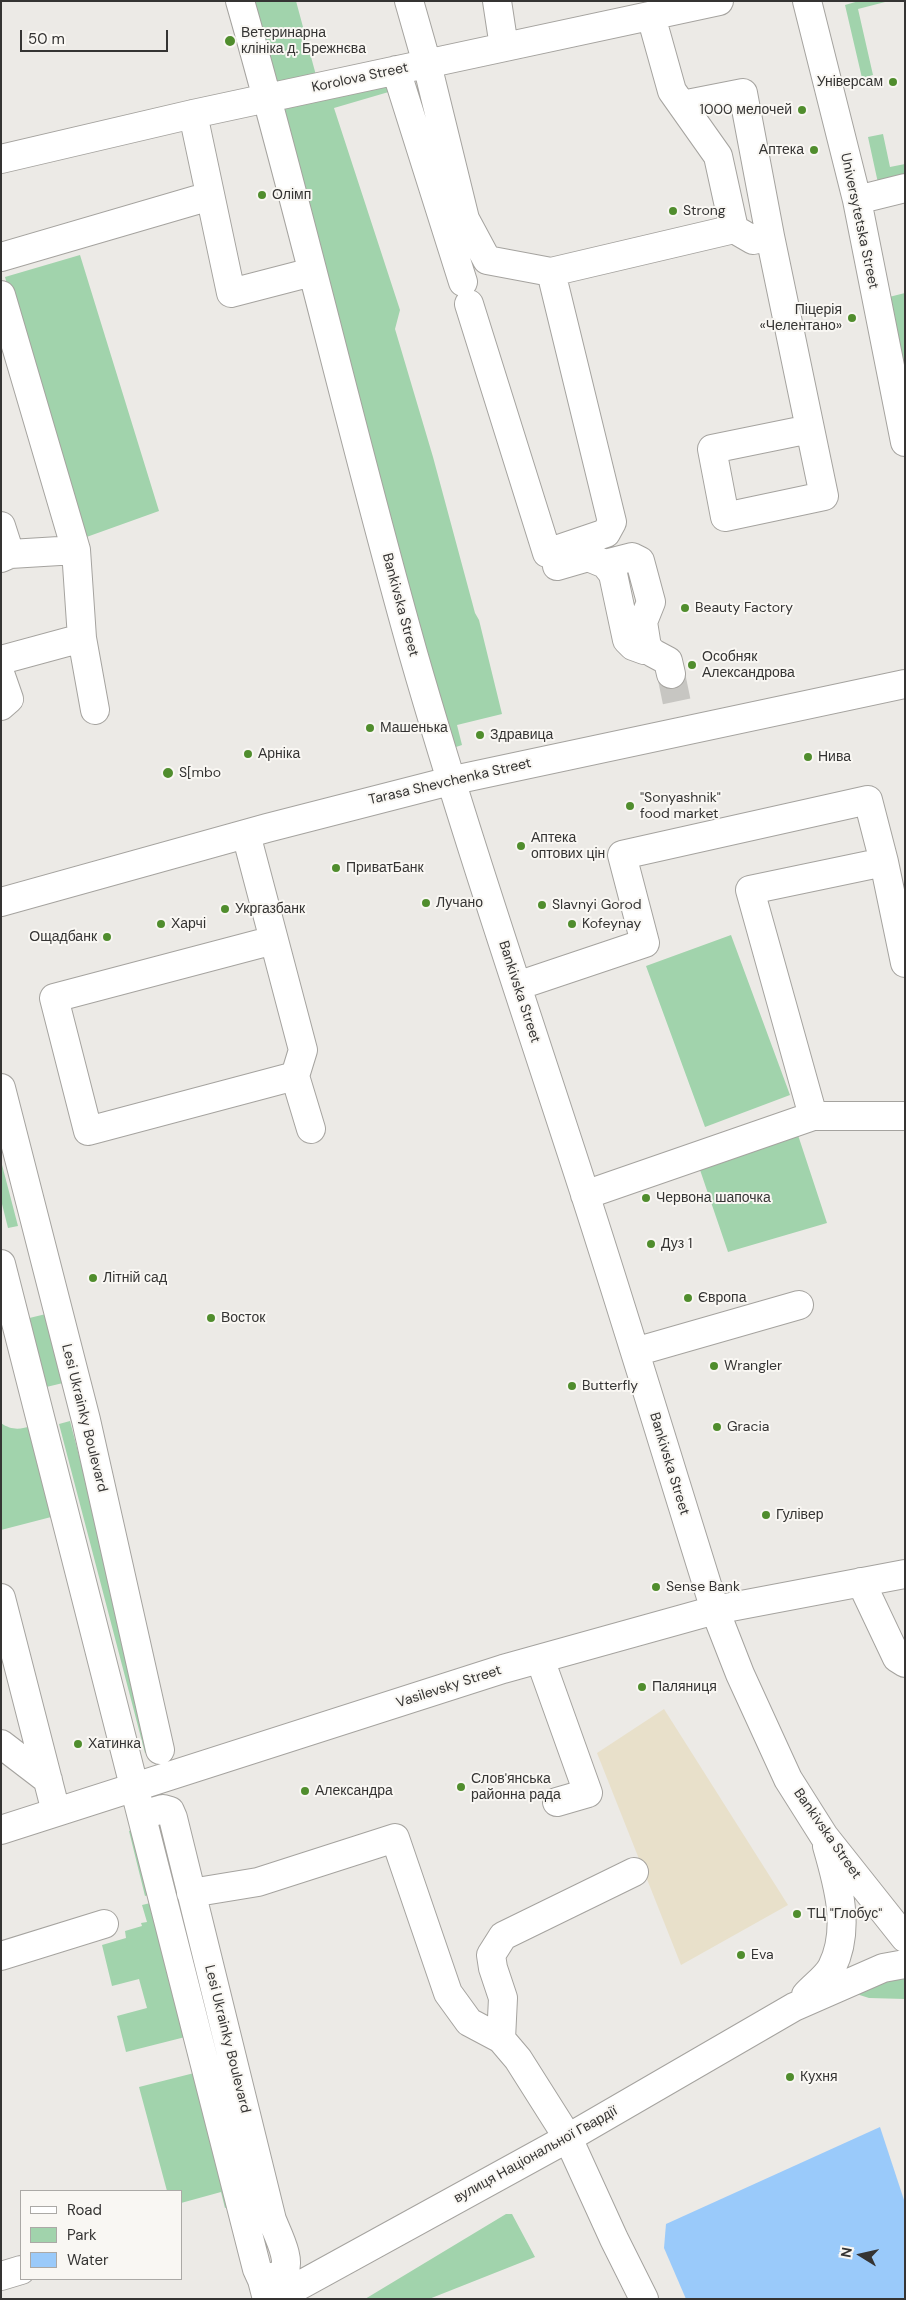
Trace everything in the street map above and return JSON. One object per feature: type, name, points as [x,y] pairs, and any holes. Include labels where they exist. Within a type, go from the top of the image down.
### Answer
[{"type":"street","name":"Bankivska Street","points":[[240,1],[413,652],[451,780],[635,1352],[715,1610],[740,1674],[788,1779],[824,1836],[905,1938]]},
{"type":"street","points":[[409,1],[427,64],[465,219],[487,260],[551,272],[734,229],[753,240],[770,236]]},
{"type":"street","points":[[496,1],[504,47]]},
{"type":"street","name":"Korolova Street","points":[[1,159],[193,114],[719,1]]},
{"type":"street","name":"Universytetska Street","points":[[807,1],[857,200],[905,442]]},
{"type":"street","points":[[651,16],[672,91],[718,156],[734,229]]},
{"type":"street","points":[[396,70],[547,553],[606,533],[612,522],[551,272]]},
{"type":"street","points":[[682,105],[743,92],[770,236],[810,429]]},
{"type":"street","points":[[193,114],[230,293],[312,272]]},
{"type":"street","points":[[857,200],[905,188]]},
{"type":"street","points":[[1,258],[210,196]]},
{"type":"street","points":[[1,295],[76,550],[82,638],[95,710]]},
{"type":"street","points":[[1,526],[6,556],[76,550]]},
{"type":"street","points":[[540,570],[588,557],[605,564],[632,557],[640,561],[651,602],[643,622],[647,647],[652,653],[668,661],[671,674]]},
{"type":"street","points":[[1,660],[82,638]]},
{"type":"street","points":[[1,676],[9,699],[1,706]]},
{"type":"street","name":"Tarasa Shevchenka Street","points":[[1,902],[246,834],[682,722],[905,684]]},
{"type":"street","points":[[517,986],[645,944],[622,855],[868,800],[884,862],[905,963]]},
{"type":"street","points":[[246,834],[303,1050],[295,1076],[311,1130]]},
{"type":"street","points":[[813,1116],[750,890],[884,862]]},
{"type":"street","points":[[274,940],[54,998],[88,1131],[295,1076]]},
{"type":"street","name":"Lesi Ukrainky Boulevard","points":[[1,1088],[86,1420],[160,1750]]},
{"type":"street","points":[[585,1195],[813,1116],[905,1116]]},
{"type":"street","name":"Lesi Ukrainky Boulevard","points":[[1,1264],[216,2110],[265,2284],[281,2274],[286,2268],[284,2252],[272,2220],[170,1810],[163,1809],[142,1815]]},
{"type":"street","points":[[635,1352],[798,1305]]},
{"type":"street","name":"Vasilevsky Street","points":[[1,1830],[540,1659],[715,1610],[905,1574]]},
{"type":"street","points":[[861,1582],[898,1658],[905,1664]]},
{"type":"street","points":[[1,1598],[56,1812]]},
{"type":"street","points":[[540,1659],[588,1793],[557,1802]]},
{"type":"street","points":[[1,1744],[48,1780]]},
{"type":"street","points":[[794,2006],[831,1968],[840,1946],[842,1916],[838,1888],[824,1836]]},
{"type":"street","points":[[162,1894],[258,1882],[395,1838],[448,1993],[469,2022],[501,2039],[518,2059],[568,2138],[614,2239],[644,2299]]},
{"type":"street","points":[[501,2039],[503,1998],[493,1968],[491,1955],[503,1936],[634,1872]]},
{"type":"street","points":[[1,1956],[104,1924]]},
{"type":"street","points":[[794,2006],[883,1968],[905,1964]]},
{"type":"street","points":[[189,1999],[216,1992]]},
{"type":"street","name":"вулиця Національної Гвардії","points":[[265,2284],[568,2138],[794,2006]]},
{"type":"street","points":[[216,2110],[243,2103]]},
{"type":"street","points":[[1,2276],[20,2270]]},
{"type":"shaded area","points":[[664,1709],[788,1905],[681,1965],[597,1753]]},
{"type":"green space","points":[[246,1],[296,1],[317,79],[271,90]]},
{"type":"green space","points":[[859,1],[889,1],[858,9],[873,75],[862,78],[845,5]]},
{"type":"green space","points":[[389,80],[392,91],[334,108],[400,310],[395,329],[433,457],[475,613],[479,620],[502,714],[457,725],[462,745],[450,749],[286,127],[277,106]]},
{"type":"green space","points":[[883,134],[890,167],[905,164],[905,177],[878,183],[868,137]]},
{"type":"green space","points":[[80,255],[159,511],[81,539],[5,277]]},
{"type":"green space","points":[[905,293],[905,394],[885,298]]},
{"type":"green space","points":[[731,935],[790,1095],[705,1127],[646,966]]},
{"type":"green space","points":[[798,1135],[827,1223],[728,1252],[699,1167]]},
{"type":"green space","points":[[1,1161],[18,1226],[8,1228],[1,1200]]},
{"type":"green space","points":[[46,1314],[63,1383],[38,1389],[21,1320]]},
{"type":"green space","points":[[70,1421],[156,1750],[145,1753],[59,1424]]},
{"type":"green space","points":[[1,1423],[16,1429],[32,1426],[55,1516],[1,1530]]},
{"type":"green space","points":[[166,1821],[182,1883],[168,1887],[153,1825]]},
{"type":"green space","points":[[142,1828],[158,1892],[145,1896],[129,1831]]},
{"type":"green space","points":[[163,1900],[197,2034],[126,2052],[117,2016],[147,2008],[139,1979],[112,1986],[102,1945],[126,1938],[125,1931],[142,1926],[141,1923],[147,1922],[142,1905]]},
{"type":"green space","points":[[894,1978],[905,1979],[905,1999],[869,1998],[847,1991]]},
{"type":"green space","points":[[206,2070],[241,2204],[225,2208],[221,2192],[182,2203],[182,2190],[167,2190],[139,2087]]},
{"type":"green space","points":[[506,2214],[512,2214],[535,2257],[429,2299],[365,2299]]},
{"type":"water","points":[[880,2127],[905,2203],[905,2299],[686,2299],[664,2248],[666,2224]]},
{"type":"tunnel","points":[[671,674],[679,713]]},
{"type":"place","name":"Ветеринарна клініка д. Брежнєва","points":[[230,41]]},
{"type":"place","name":"Універсам","points":[[893,82]]},
{"type":"place","name":"1000 мелочей","points":[[802,110]]},
{"type":"place","name":"Аптека","points":[[814,150]]},
{"type":"place","name":"Олімп","points":[[262,195]]},
{"type":"place","name":"Strong","points":[[673,211]]},
{"type":"place","name":"Піцерія «Челентано»","points":[[852,318]]},
{"type":"place","name":"Beauty Factory","points":[[685,608]]},
{"type":"place","name":"Особняк Александрова","points":[[692,665]]},
{"type":"place","name":"Машенька","points":[[370,728]]},
{"type":"place","name":"Здравица","points":[[480,735]]},
{"type":"place","name":"Арніка","points":[[248,754]]},
{"type":"place","name":"Нива","points":[[808,757]]},
{"type":"place","name":"S[mbo","points":[[168,773]]},
{"type":"place","name":"\"Sonyashnik\" food market","points":[[630,806]]},
{"type":"place","name":"Аптека оптових цін","points":[[521,846]]},
{"type":"place","name":"ПриватБанк","points":[[336,868]]},
{"type":"place","name":"Лучано","points":[[426,903]]},
{"type":"place","name":"Slavnyi Gorod","points":[[542,905]]},
{"type":"place","name":"Укргазбанк","points":[[225,909]]},
{"type":"place","name":"Харчі","points":[[161,924]]},
{"type":"place","name":"Kofeynay","points":[[572,924]]},
{"type":"place","name":"Ощадбанк","points":[[107,937]]},
{"type":"place","name":"Червона шапочка","points":[[646,1198]]},
{"type":"place","name":"Дуз 1","points":[[651,1244]]},
{"type":"place","name":"Літній сад","points":[[93,1278]]},
{"type":"place","name":"Європа","points":[[688,1298]]},
{"type":"place","name":"Восток","points":[[211,1318]]},
{"type":"place","name":"Wrangler","points":[[714,1366]]},
{"type":"place","name":"Butterfly","points":[[572,1386]]},
{"type":"place","name":"Gracia","points":[[717,1427]]},
{"type":"place","name":"Гулівер","points":[[766,1515]]},
{"type":"place","name":"Sense Bank","points":[[656,1587]]},
{"type":"place","name":"Паляниця","points":[[642,1687]]},
{"type":"place","name":"Хатинка","points":[[78,1744]]},
{"type":"place","name":"Слов'янська районна рада","points":[[461,1787]]},
{"type":"place","name":"Александра","points":[[305,1791]]},
{"type":"place","name":"ТЦ \"Глобус\"","points":[[797,1914]]},
{"type":"place","name":"Eva","points":[[741,1955]]},
{"type":"place","name":"Кухня","points":[[790,2077]]}]
